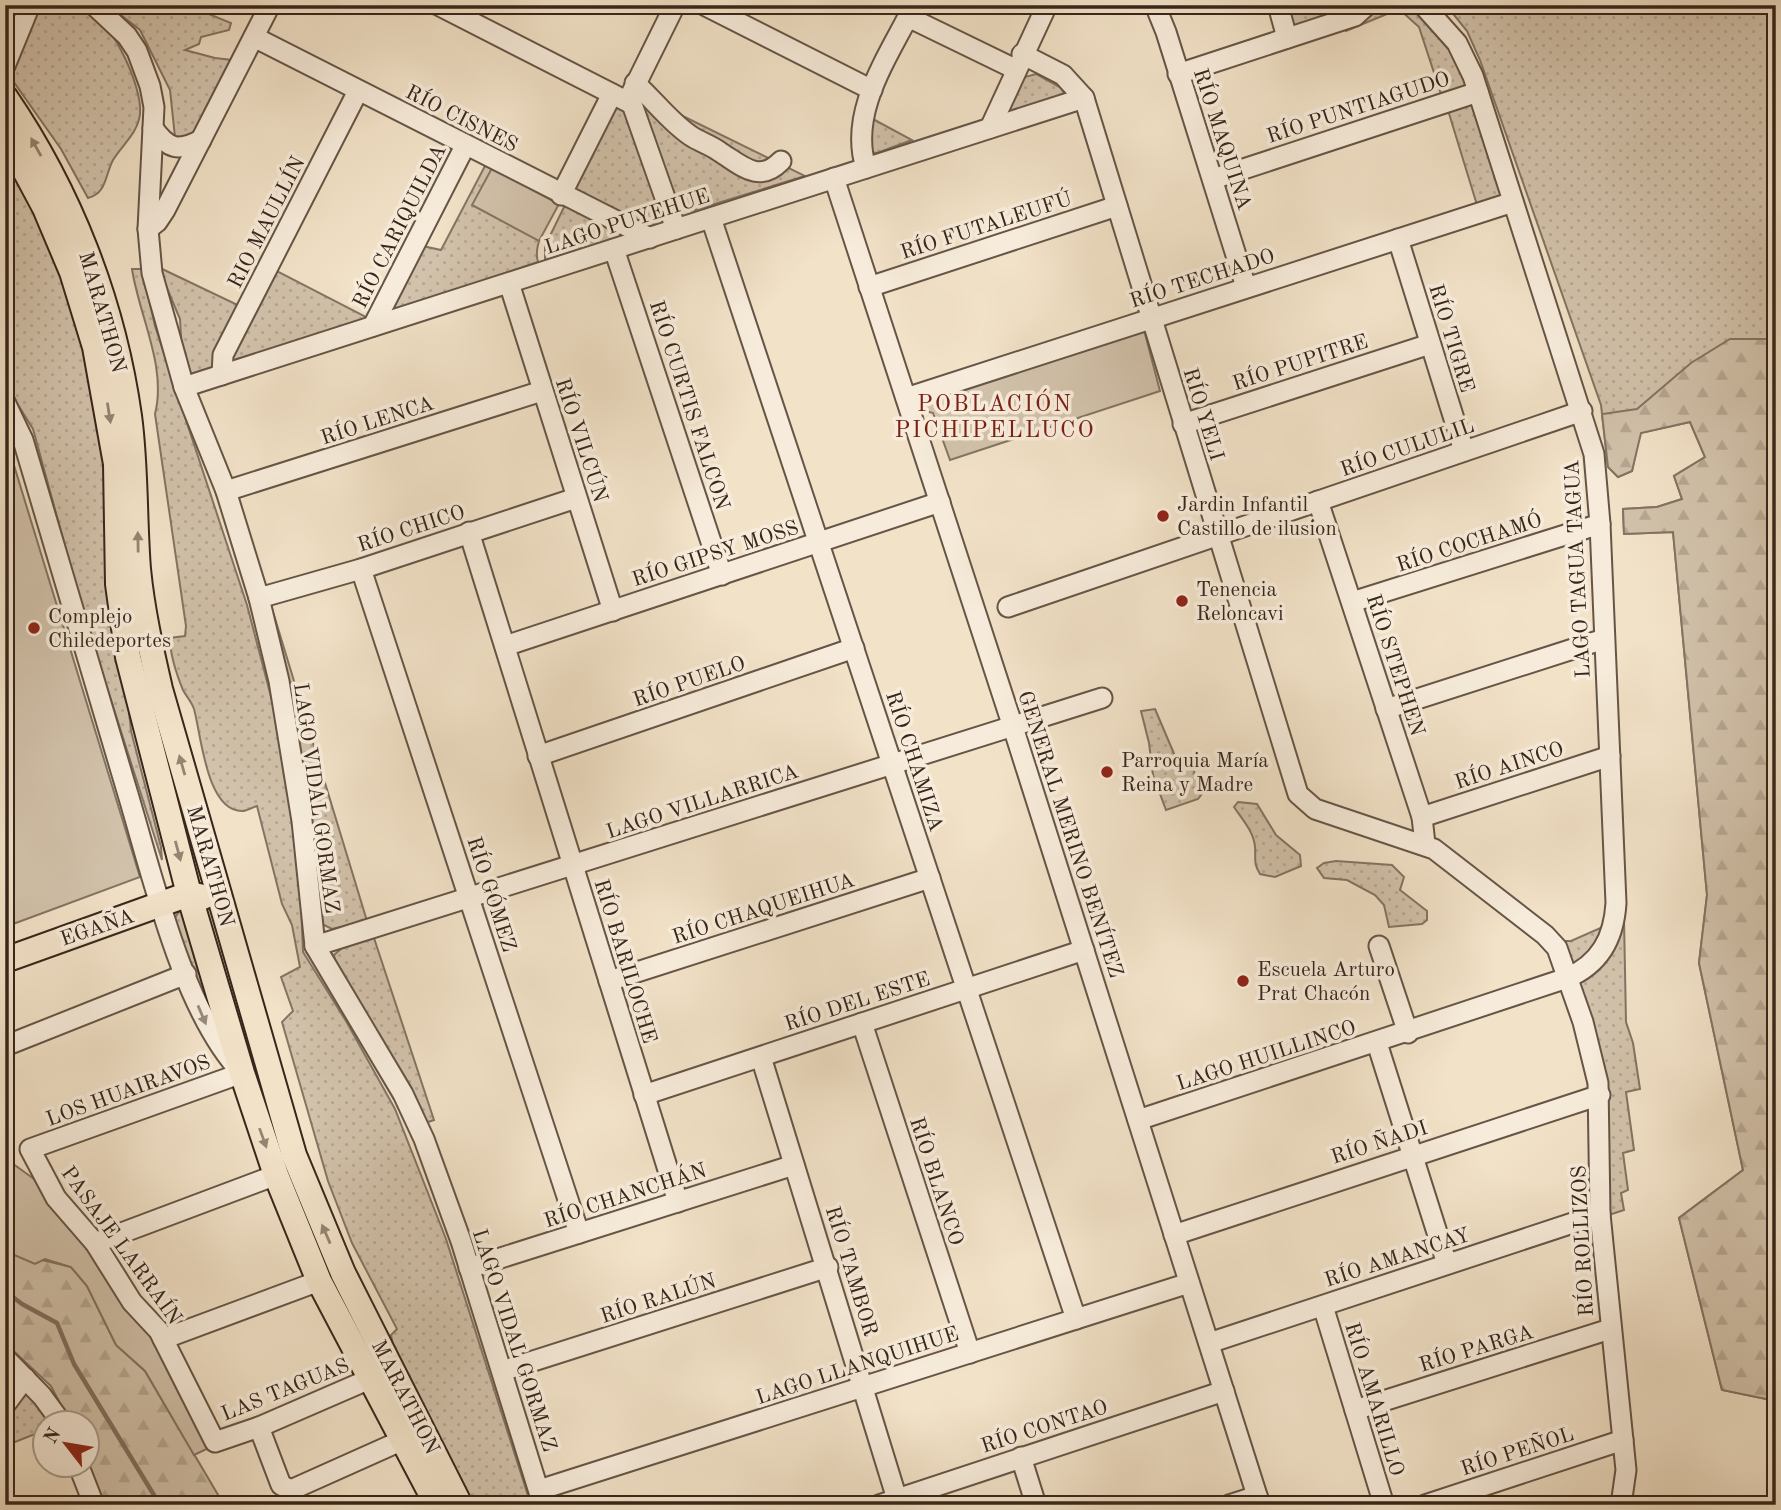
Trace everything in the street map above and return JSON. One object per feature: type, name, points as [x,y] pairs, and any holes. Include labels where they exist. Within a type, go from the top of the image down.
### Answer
[{"type":"main road","points":[[5,97],[55,203]]},
{"type":"main road","points":[[5,133],[55,203]]},
{"type":"main road","name":"MARATHON","points":[[55,203],[95,276],[120,366],[134,461],[138,570],[145,622],[160,689],[278,1107],[312,1203],[343,1273],[460,1505]]},
{"type":"main road","name":"MARATHON","points":[[55,203],[103,377],[116,464],[117,561],[128,657],[189,894],[242,1073],[276,1175],[319,1281],[405,1439],[437,1505]]},
{"type":"main road","points":[[207,854],[202,873],[189,894],[216,904],[225,915]]},
{"type":"main road","name":"EGAÑA","points":[[5,960],[189,894]]},
{"type":"street","points":[[5,66],[30,5]]},
{"type":"street","name":"LAGO VIDAL GORMAZ","points":[[94,5],[116,23],[137,51],[153,95],[148,229],[156,292],[184,387],[226,491],[259,598],[294,761],[315,946],[409,1105],[443,1189],[541,1498]]},
{"type":"street","points":[[148,229],[157,222],[164,210],[270,5]]},
{"type":"street","points":[[438,5],[632,104]]},
{"type":"street","points":[[675,5],[635,83],[632,104],[676,229]]},
{"type":"street","points":[[704,5],[872,90]]},
{"type":"street","points":[[990,128],[1018,62],[1047,5]]},
{"type":"street","name":"RÍO MAQUINA","points":[[1155,5],[1247,287]]},
{"type":"street","points":[[1278,5],[1287,38]]},
{"type":"street","points":[[1178,74],[1355,16],[1367,5]]},
{"type":"street","name":"LAGO TAGUA TAGUA","points":[[1423,5],[1457,43],[1478,92],[1594,454],[1600,524],[1615,916],[1611,933],[1601,954],[1589,967],[1567,978]]},
{"type":"street","points":[[866,168],[860,148],[860,134],[872,90],[911,11]]},
{"type":"street","name":"RÍO YELI","points":[[911,11],[1018,62],[1063,75],[1084,98],[1294,786],[1303,800],[1315,809]]},
{"type":"street","name":"RÍO CISNES","points":[[254,37],[561,195],[650,237]]},
{"type":"street","points":[[635,83],[690,136],[718,150],[736,164],[756,173],[766,172],[781,161]]},
{"type":"street","name":"RIO MAULLÍN","points":[[222,375],[223,355],[358,91]]},
{"type":"street","name":"RÍO PUNTIAGUDO","points":[[1213,178],[1478,92]]},
{"type":"street","points":[[561,195],[612,94]]},
{"type":"street","name":"LAGO PUYEHUE","points":[[184,387],[1084,98]]},
{"type":"street","points":[[153,128],[163,142],[175,148],[187,148],[201,140]]},
{"type":"street","name":"RÍO CARIQUILDA","points":[[373,326],[465,146]]},
{"type":"street","name":"GENERAL MERINO BENÍTEZ","points":[[834,178],[1013,727],[1259,1500]]},
{"type":"street","name":"RÍO TECHADO","points":[[906,398],[1513,202]]},
{"type":"street","name":"RÍO FUTALEUFÚ","points":[[869,287],[1117,206]]},
{"type":"street","name":"RÍO CHAMIZA","points":[[711,218],[1076,1319]]},
{"type":"street","name":"RÍO TIGRE","points":[[1398,239],[1464,451]]},
{"type":"street","name":"RÍO CURTIS FALCON","points":[[614,249],[722,575]]},
{"type":"street","name":"RÍO VILCÚN","points":[[509,283],[612,611]]},
{"type":"street","name":"RÍO PUPITRE","points":[[1183,424],[1430,344]]},
{"type":"street","name":"RÍO LENCA","points":[[226,491],[542,391]]},
{"type":"street","name":"MARATHON","points":[[5,402],[23,440],[161,905],[186,974],[213,1036],[242,1073]]},
{"type":"street","name":"RÍO CULULIL","points":[[1008,607],[1582,411]]},
{"type":"street","name":"RÍO CHICO","points":[[259,598],[361,569],[576,498]]},
{"type":"street","name":"RÍO STEPHEN","points":[[1318,501],[1422,817],[1425,844]]},
{"type":"street","name":"RÍO GIPSY MOSS","points":[[505,646],[940,502]]},
{"type":"street","name":"RÍO COCHAMÓ","points":[[1352,602],[1600,524]]},
{"type":"street","name":"RÍO BARILOCHE","points":[[469,532],[678,1202]]},
{"type":"street","name":"RÍO GÓMEZ","points":[[361,569],[579,1233]]},
{"type":"street","points":[[1386,709],[1604,639]]},
{"type":"street","name":"RÍO PUELO","points":[[538,756],[854,648]]},
{"type":"street","name":"LAGO VILLARRICA","points":[[315,946],[1102,698]]},
{"type":"street","name":"RÍO AINCO","points":[[1422,817],[1610,756]]},
{"type":"street","name":"RÍO ROLLIZOS","points":[[1315,809],[1425,844],[1545,935],[1557,948],[1597,1072],[1600,1096],[1600,1214],[1626,1484],[1621,1505]]},
{"type":"street","name":"RÍO CHAQUEIHUA","points":[[609,981],[930,878]]},
{"type":"street","points":[[1379,946],[1408,1033]]},
{"type":"street","name":"RÍO DEL ESTE","points":[[644,1095],[1084,950]]},
{"type":"street","points":[[5,1046],[186,974]]},
{"type":"street","name":"LAGO HUILLINCO","points":[[1138,1120],[1408,1033],[1567,978]]},
{"type":"street","name":"RÍO BLANCO","points":[[862,1023],[970,1353]]},
{"type":"street","points":[[1377,1043],[1447,1264]]},
{"type":"street","name":"RÍO TAMBOR","points":[[761,1057],[864,1387],[888,1502]]},
{"type":"street","name":"LOS HUAIRAVOS","points":[[30,1149],[242,1073]]},
{"type":"street","name":"RÍO ÑADI","points":[[1174,1235],[1411,1155],[1600,1096]]},
{"type":"street","name":"PASAJE LARRAÍN","points":[[30,1149],[56,1198],[95,1243],[122,1289],[163,1339],[215,1442]]},
{"type":"street","name":"RÍO CHANCHÁN","points":[[469,1268],[794,1165]]},
{"type":"street","points":[[95,1243],[276,1175]]},
{"type":"street","name":"RÍO AMANCAY","points":[[1209,1343],[1600,1214]]},
{"type":"street","name":"RÍO RALÚN","points":[[502,1371],[828,1267]]},
{"type":"street","points":[[163,1339],[319,1281]]},
{"type":"street","name":"LAGO LLANQUIHUE","points":[[541,1498],[864,1387],[1189,1283]]},
{"type":"street","name":"RÍO AMARILLO","points":[[1323,1306],[1384,1505]]},
{"type":"street","name":"RÍO PARGA","points":[[1354,1410],[1610,1329]]},
{"type":"street","points":[[5,1358],[26,1378],[49,1408]]},
{"type":"street","points":[[5,1405],[26,1378]]},
{"type":"street","name":"LAS TAGUAS","points":[[215,1442],[259,1427],[372,1378]]},
{"type":"street","name":"RÍO CONTAO","points":[[888,1502],[1224,1391]]},
{"type":"street","points":[[259,1427],[281,1485],[291,1490],[405,1439]]},
{"type":"street","name":"RÍO PEÑOL","points":[[1425,1505],[1623,1440]]},
{"type":"street","points":[[1021,1457],[1036,1505]]},
{"type":"street","points":[[83,1478],[94,1505]]},
{"type":"street","points":[[1229,1505],[1259,1500]]},
{"type":"green space","points":[[47,5],[80,5],[102,21],[122,52],[136,86],[139,121],[113,160],[102,188],[88,198],[61,149],[11,78],[27,27],[39,10]]},
{"type":"green space","points":[[108,5],[187,5],[231,23],[229,30],[201,37],[199,44],[185,50],[233,60],[189,144],[175,137],[170,90],[140,30]]},
{"type":"green space","points":[[1285,5],[1360,5],[1294,29]]},
{"type":"green space","points":[[1371,5],[1410,5],[1450,51],[1468,83],[1465,89],[1441,94],[1419,27],[1399,9],[1346,31],[1343,24]]},
{"type":"green space","points":[[1446,5],[1776,5],[1776,1401],[1722,1390],[1679,1218],[1743,1170],[1699,963],[1707,895],[1673,532],[1624,534],[1623,509],[1657,507],[1682,499],[1674,476],[1705,457],[1690,422],[1640,433],[1632,471],[1618,477],[1608,467],[1601,405],[1480,60],[1467,31]]},
{"type":"green space","points":[[1036,74],[1061,88],[1065,95],[1010,114],[1009,103],[1021,78]]},
{"type":"green space","points":[[642,96],[805,176],[692,211],[676,207],[640,101]]},
{"type":"green space","points":[[1473,100],[1502,196],[1477,205],[1447,107]]},
{"type":"green space","points":[[617,105],[623,106],[661,216],[651,227],[644,228],[576,198],[572,180]]},
{"type":"green space","points":[[871,118],[912,140],[877,153],[870,152]]},
{"type":"green space","points":[[5,158],[44,228],[81,332],[102,433],[131,731],[162,860],[83,612],[33,429],[5,384]]},
{"type":"green space","points":[[486,164],[560,201],[540,238],[538,262],[390,312],[418,245],[441,250]]},
{"type":"green space","points":[[492,168],[559,204],[539,241],[472,205]]},
{"type":"green space","points":[[567,201],[625,236],[545,260],[545,246]]},
{"type":"green space","points":[[158,267],[250,311],[273,269],[370,319],[184,387],[180,319]]},
{"type":"green space","points":[[132,269],[142,269],[155,326],[247,605],[274,708],[286,761],[300,878],[303,952],[346,1021],[395,1109],[446,1239],[531,1505],[469,1505],[395,1356],[391,1335],[397,1329],[352,1243],[328,1181],[282,1022],[293,1011],[281,977],[300,967],[292,925],[282,904],[257,806],[242,811],[230,808],[220,798],[207,769],[194,709],[183,690],[172,658],[170,638],[185,636],[186,626],[155,414],[158,396],[155,359]]},
{"type":"green space","points":[[1144,330],[1160,391],[950,460],[933,413],[918,409],[916,403]]},
{"type":"green space","points":[[1730,339],[1776,339],[1776,1401],[1722,1390],[1679,1218],[1743,1170],[1699,963],[1707,895],[1673,532],[1624,534],[1623,509],[1657,507],[1682,499],[1674,476],[1705,457],[1690,422],[1641,433],[1632,471],[1618,477],[1608,467],[1602,414],[1637,409],[1691,363]]},
{"type":"green space","name":"Complejo Chiledeportes","points":[[5,436],[140,877],[5,927]]},
{"type":"green space","points":[[270,602],[367,921],[332,929],[322,924]]},
{"type":"green space","points":[[1155,709],[1178,763],[1193,766],[1195,776],[1208,786],[1198,799],[1166,810],[1153,775],[1141,711]]},
{"type":"green space","points":[[1238,802],[1257,804],[1276,835],[1300,855],[1301,866],[1275,877],[1260,874],[1252,836],[1234,807]]},
{"type":"green space","points":[[1336,861],[1392,865],[1404,877],[1400,890],[1427,911],[1427,920],[1422,924],[1389,927],[1384,905],[1375,895],[1347,880],[1324,878],[1317,868],[1324,863]]},
{"type":"green space","points":[[181,909],[227,1043],[204,997],[174,919]]},
{"type":"green space","points":[[1624,919],[1626,1022],[1633,1043],[1640,1089],[1626,1092],[1634,1150],[1623,1153],[1628,1190],[1621,1193],[1624,1210],[1606,1216],[1574,985],[1615,943]]},
{"type":"green space","points":[[1605,926],[1593,951],[1572,965],[1561,941],[1571,941]]},
{"type":"green space","points":[[374,938],[434,1120],[425,1123],[335,961],[334,955],[342,948]]},
{"type":"green space","points":[[5,1158],[34,1179],[54,1199],[155,1335],[213,1446],[194,1455],[145,1371],[116,1345],[87,1286],[71,1267],[45,1259],[35,1264],[5,1251]]},
{"type":"green space","points":[[5,1251],[71,1267],[87,1286],[116,1345],[145,1371],[224,1505],[104,1505],[93,1478],[102,1478],[102,1408],[63,1408],[51,1386],[5,1343]]},
{"type":"green space","points":[[28,1392],[41,1408],[32,1408],[32,1435],[5,1446],[8,1414],[20,1396]]},
{"type":"waterway","points":[[5,1291],[22,1304],[57,1323],[74,1364],[160,1505]]},
{"type":"place","name":"Jardin Infantil Castillo de ilusion","points":[[1163,516]]},
{"type":"place","name":"Tenencia Reloncavi","points":[[1182,601]]},
{"type":"place","name":"Complejo Chiledeportes","points":[[34,628]]},
{"type":"place","name":"Parroquia María Reina y Madre","points":[[1107,772]]},
{"type":"place","name":"Escuela Arturo Prat Chacón","points":[[1243,981]]},
{"type":"district","name":"POBLACIÓN PICHIPELLUCO","points":[[995,416]]}]
